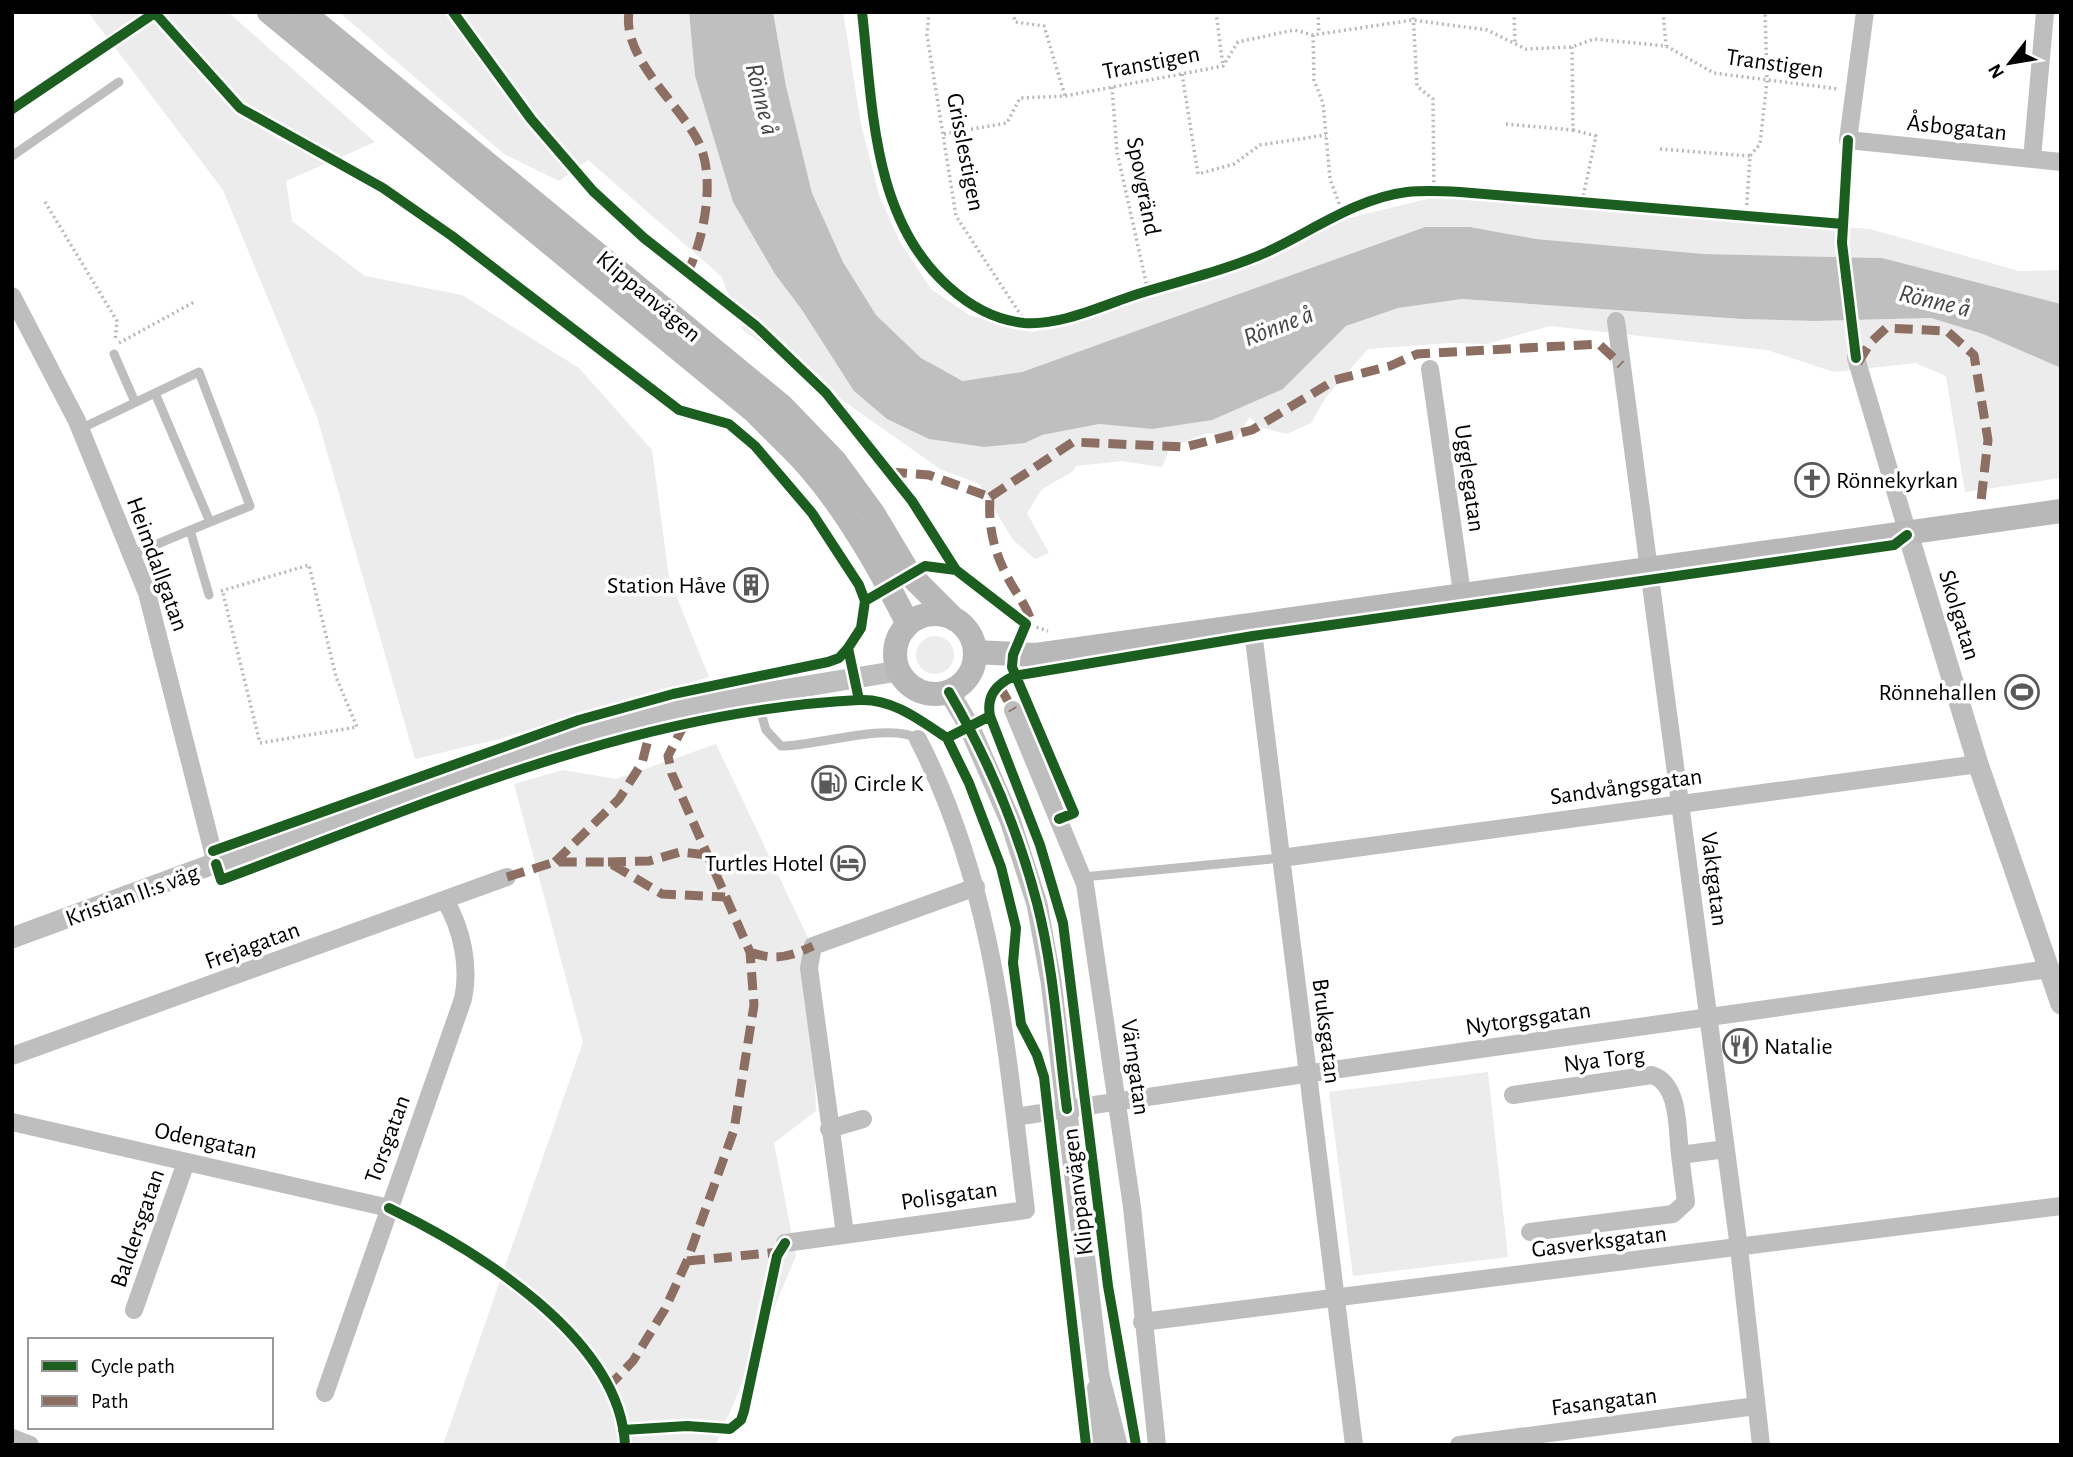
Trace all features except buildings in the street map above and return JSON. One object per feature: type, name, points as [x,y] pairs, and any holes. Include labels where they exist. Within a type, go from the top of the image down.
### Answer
[{"type":"main road","name":"Klippanvägen","points":[[269,12],[755,412],[808,467],[847,519],[889,587],[908,624]]},
{"type":"main road","name":"Klippanvägen","points":[[303,12],[782,406],[835,461],[873,513],[910,575],[969,633],[975,652]]},
{"type":"main road","points":[[954,619],[935,614],[908,624],[896,641],[895,661],[898,670],[903,679],[919,691],[939,694],[958,687],[971,672],[975,652],[1037,655],[1462,593],[2061,511]]},
{"type":"street","points":[[1853,91],[1865,12]]},
{"type":"street","points":[[2032,159],[2045,12]]},
{"type":"street","name":"Åsbogatan","points":[[1853,91],[1848,140],[2061,162]]},
{"type":"street","name":"Heimdallgatan","points":[[12,296],[80,429],[151,607],[216,864]]},
{"type":"street","name":"Vaktgatan","points":[[1616,321],[1739,1248],[1761,1445]]},
{"type":"street","name":"Skolgatan","points":[[1856,358],[1978,764],[2061,1004]]},
{"type":"street","name":"Ugglegatan","points":[[1430,369],[1462,593]]},
{"type":"street","name":"Bruksgatan","points":[[1252,623],[1354,1445]]},
{"type":"street","name":"Kristian II:s väg","points":[[12,938],[330,821],[597,731],[697,704],[898,670]]},
{"type":"street","name":"Klippanvägen","points":[[949,692],[969,726],[1010,820],[1037,904],[1067,1109],[1099,1376],[1117,1445]]},
{"type":"street","name":"Värngatan","points":[[1013,710],[1083,877],[1132,1207],[1157,1445]]},
{"type":"street","points":[[918,740],[950,810],[976,887],[991,946],[1015,1117]]},
{"type":"street","name":"Sandvångsgatan","points":[[1281,858],[1978,764]]},
{"type":"street","name":"Frejagatan","points":[[12,1056],[507,877]]},
{"type":"street","points":[[845,1234],[809,968],[813,946],[976,887]]},
{"type":"street","name":"Torsgatan","points":[[325,1393],[466,985],[464,951],[444,900]]},
{"type":"street","name":"Nytorgsgatan","points":[[1015,1117],[1308,1072],[1708,1019],[2048,969]]},
{"type":"street","name":"Nya Torg","points":[[1513,1096],[1652,1075],[1661,1077],[1671,1092],[1686,1202],[1679,1212],[1530,1232]]},
{"type":"street","name":"Polisgatan","points":[[785,1243],[1026,1210],[1015,1117]]},
{"type":"street","points":[[829,1129],[863,1119]]},
{"type":"street","name":"Odengatan","points":[[12,1122],[389,1208]]},
{"type":"street","points":[[1680,1155],[1726,1149]]},
{"type":"street","name":"Baldersgatan","points":[[134,1310],[186,1162]]},
{"type":"street","name":"Gasverksgatan","points":[[1142,1322],[2061,1206]]},
{"type":"street","name":"Klippanvägen","points":[[1097,1445],[1094,1408],[1099,1376]]},
{"type":"street","name":"Fasangatan","points":[[1459,1445],[1756,1406]]},
{"type":"street","points":[[12,1438],[30,1445]]},
{"type":"lane","points":[[12,156],[119,82]]},
{"type":"lane","points":[[114,354],[135,402]]},
{"type":"lane","points":[[80,429],[199,372],[250,506],[131,555]]},
{"type":"lane","points":[[155,393],[210,522]]},
{"type":"lane","points":[[190,530],[209,594]]},
{"type":"lane","points":[[756,696],[766,730],[781,746],[841,736],[906,734],[918,740]]},
{"type":"lane","points":[[1083,877],[1281,858]]},
{"type":"lane","points":[[723,1428],[730,1429],[741,1420],[777,1256],[785,1243]]},
{"type":"path","points":[[1013,12],[1015,22],[1044,26],[1065,96]]},
{"type":"path","points":[[1216,12],[1223,66]]},
{"type":"path","points":[[1318,12],[1319,34]]},
{"type":"path","points":[[1413,12],[1417,86],[1433,99],[1434,191]]},
{"type":"path","points":[[1514,12],[1515,44]]},
{"type":"path","points":[[1663,12],[1666,46]]},
{"type":"path","points":[[1746,216],[1750,156],[1760,144],[1767,81],[1765,12]]},
{"type":"path","points":[[1313,35],[1314,80],[1323,103],[1331,179],[1343,214]]},
{"type":"path","points":[[1572,47],[1573,130]]},
{"type":"path","points":[[1182,74],[1198,174],[1234,164],[1260,145],[1326,135]]},
{"type":"path","points":[[1506,124],[1573,130],[1596,136],[1582,202]]},
{"type":"path","points":[[1660,149],[1750,156]]},
{"type":"path","points":[[46,202],[117,321],[114,346],[196,301]]},
{"type":"path","points":[[209,594],[309,565],[336,677],[357,727],[260,743],[223,590]]},
{"type":"shaded area","points":[[88,12],[228,12],[375,142],[286,181],[292,221],[365,276],[462,295],[579,368],[652,450],[669,578],[709,677],[499,739],[415,759],[317,417],[223,190]]},
{"type":"shaded area","points":[[339,12],[689,12],[695,76],[733,202],[775,274],[802,310],[929,439],[984,447],[1025,443],[1042,435],[1099,424],[1152,429],[1283,389],[1346,326],[1398,308],[1462,299],[1742,319],[1814,321],[1931,318],[1983,334],[2061,368],[2061,478],[1965,492],[1946,376],[1915,363],[1834,372],[1767,350],[1550,326],[1487,344],[1450,343],[1368,349],[1326,397],[1311,423],[1287,434],[1259,427],[1250,417],[1236,438],[1207,433],[1170,448],[1162,467],[1122,461],[1076,466],[1072,472],[1042,489],[1027,513],[1049,553],[1035,559],[1013,540],[979,484],[940,469],[743,330],[721,276],[588,160],[559,181],[504,154]]},
{"type":"shaded area","points":[[773,12],[843,12],[861,124],[879,195],[900,242],[931,289],[969,315],[1032,332],[1217,278],[1276,254],[1345,219],[1439,196],[1525,205],[1870,229],[2019,271],[2061,270],[2061,304],[1882,258],[1704,254],[1536,239],[1470,227],[1425,227],[1022,372],[964,381],[921,358],[876,315],[843,262],[812,193],[786,86]]},
{"type":"shaded area","points":[[935,636],[948,642],[954,655],[948,668],[935,674],[922,668],[916,655],[922,642]]},
{"type":"shaded area","points":[[716,744],[810,942],[816,1111],[774,1143],[796,1256],[716,1445],[443,1445],[583,1042],[514,784],[563,770],[616,779]]},
{"type":"shaded area","points":[[1488,1072],[1508,1257],[1353,1276],[1329,1092]]},
{"type":"water","name":"Rönne å","points":[[689,12],[773,12],[786,86],[812,193],[843,262],[876,315],[921,358],[963,381],[1022,372],[1425,227],[1470,227],[1536,239],[1704,254],[1882,258],[2061,304],[2061,368],[1983,334],[1931,318],[1814,321],[1742,319],[1462,299],[1398,308],[1346,326],[1283,389],[1212,420],[1152,429],[1099,424],[1042,435],[1025,443],[984,447],[929,439],[887,419],[854,391],[802,310],[775,274],[733,202],[695,76]]},
{"type":"marked path","points":[[629,12],[629,30],[634,47],[654,80],[690,128],[704,158],[707,174],[706,209],[703,227],[687,274]]},
{"type":"marked path","points":[[1858,363],[1870,343],[1886,328],[1947,331],[1974,355],[1988,440],[1981,501]]},
{"type":"marked path","points":[[990,497],[1073,442],[1185,447],[1252,430],[1335,380],[1390,366],[1417,354],[1599,344],[1621,365]]},
{"type":"marked path","points":[[889,472],[929,475],[990,497],[991,529],[996,549],[1008,578],[1028,613],[1030,618],[1026,624]]},
{"type":"marked path","points":[[999,685],[1013,710]]},
{"type":"marked path","points":[[607,1388],[633,1361],[665,1309],[687,1261],[734,1130],[754,1005],[750,952],[672,774],[668,756],[684,725]]},
{"type":"marked path","points":[[555,862],[619,799],[642,763],[650,732]]},
{"type":"marked path","points":[[608,862],[649,861],[680,852],[708,855]]},
{"type":"marked path","points":[[507,877],[555,862],[608,862],[662,894],[725,897]]},
{"type":"marked path","points":[[750,952],[782,956],[813,946]]},
{"type":"marked path","points":[[687,1261],[780,1252]]},
{"type":"cycle path","points":[[12,109],[156,12]]},
{"type":"cycle path","points":[[453,12],[531,119],[593,191],[644,238],[756,326],[826,393],[912,501],[956,570],[1026,624],[1013,655],[1012,667],[1074,813],[1059,819]]},
{"type":"cycle path","points":[[862,12],[869,85],[881,160],[904,229],[924,260],[949,287],[974,306],[1003,319],[1038,323],[1068,318],[1252,258],[1353,208],[1388,195],[1407,192],[1460,192],[1843,224]]},
{"type":"cycle path","points":[[155,13],[240,108],[383,188],[452,236],[679,410],[729,424],[755,446],[812,513],[859,585],[865,601]]},
{"type":"cycle path","points":[[1848,140],[1842,243],[1856,358]]},
{"type":"cycle path","points":[[956,570],[925,566],[865,601],[861,628],[848,648],[859,700],[894,706],[947,738],[990,716],[991,696],[1014,676],[1253,636],[1894,545],[1907,535]]},
{"type":"cycle path","points":[[213,851],[579,720],[673,694],[828,662],[839,658],[848,648]]},
{"type":"cycle path","points":[[949,692],[1000,794],[1021,848],[1037,903],[1048,953],[1067,1109]]},
{"type":"cycle path","points":[[216,864],[221,880],[455,792],[613,741],[694,722],[776,708],[859,700]]},
{"type":"cycle path","points":[[990,716],[1040,845],[1063,923],[1108,1286],[1136,1445]]},
{"type":"cycle path","points":[[947,738],[969,783],[1001,867],[1016,928],[1013,963],[1021,1024],[1037,1055],[1044,1077],[1086,1445]]},
{"type":"cycle path","points":[[389,1208],[461,1247],[500,1273],[537,1301],[571,1333],[598,1368],[617,1405],[625,1445]]},
{"type":"cycle path","points":[[623,1430],[687,1426],[730,1429],[741,1420],[777,1256],[785,1243]]},
{"type":"place","name":"Rönnekyrkan","points":[[1812,480]]},
{"type":"place","name":"Station Håve","points":[[751,585]]},
{"type":"place","name":"Rönnehallen","points":[[2022,692]]},
{"type":"place","name":"Circle K","points":[[829,783]]},
{"type":"place","name":"Turtles Hotel","points":[[848,863]]},
{"type":"place","name":"Natalie","points":[[1740,1046]]}]
